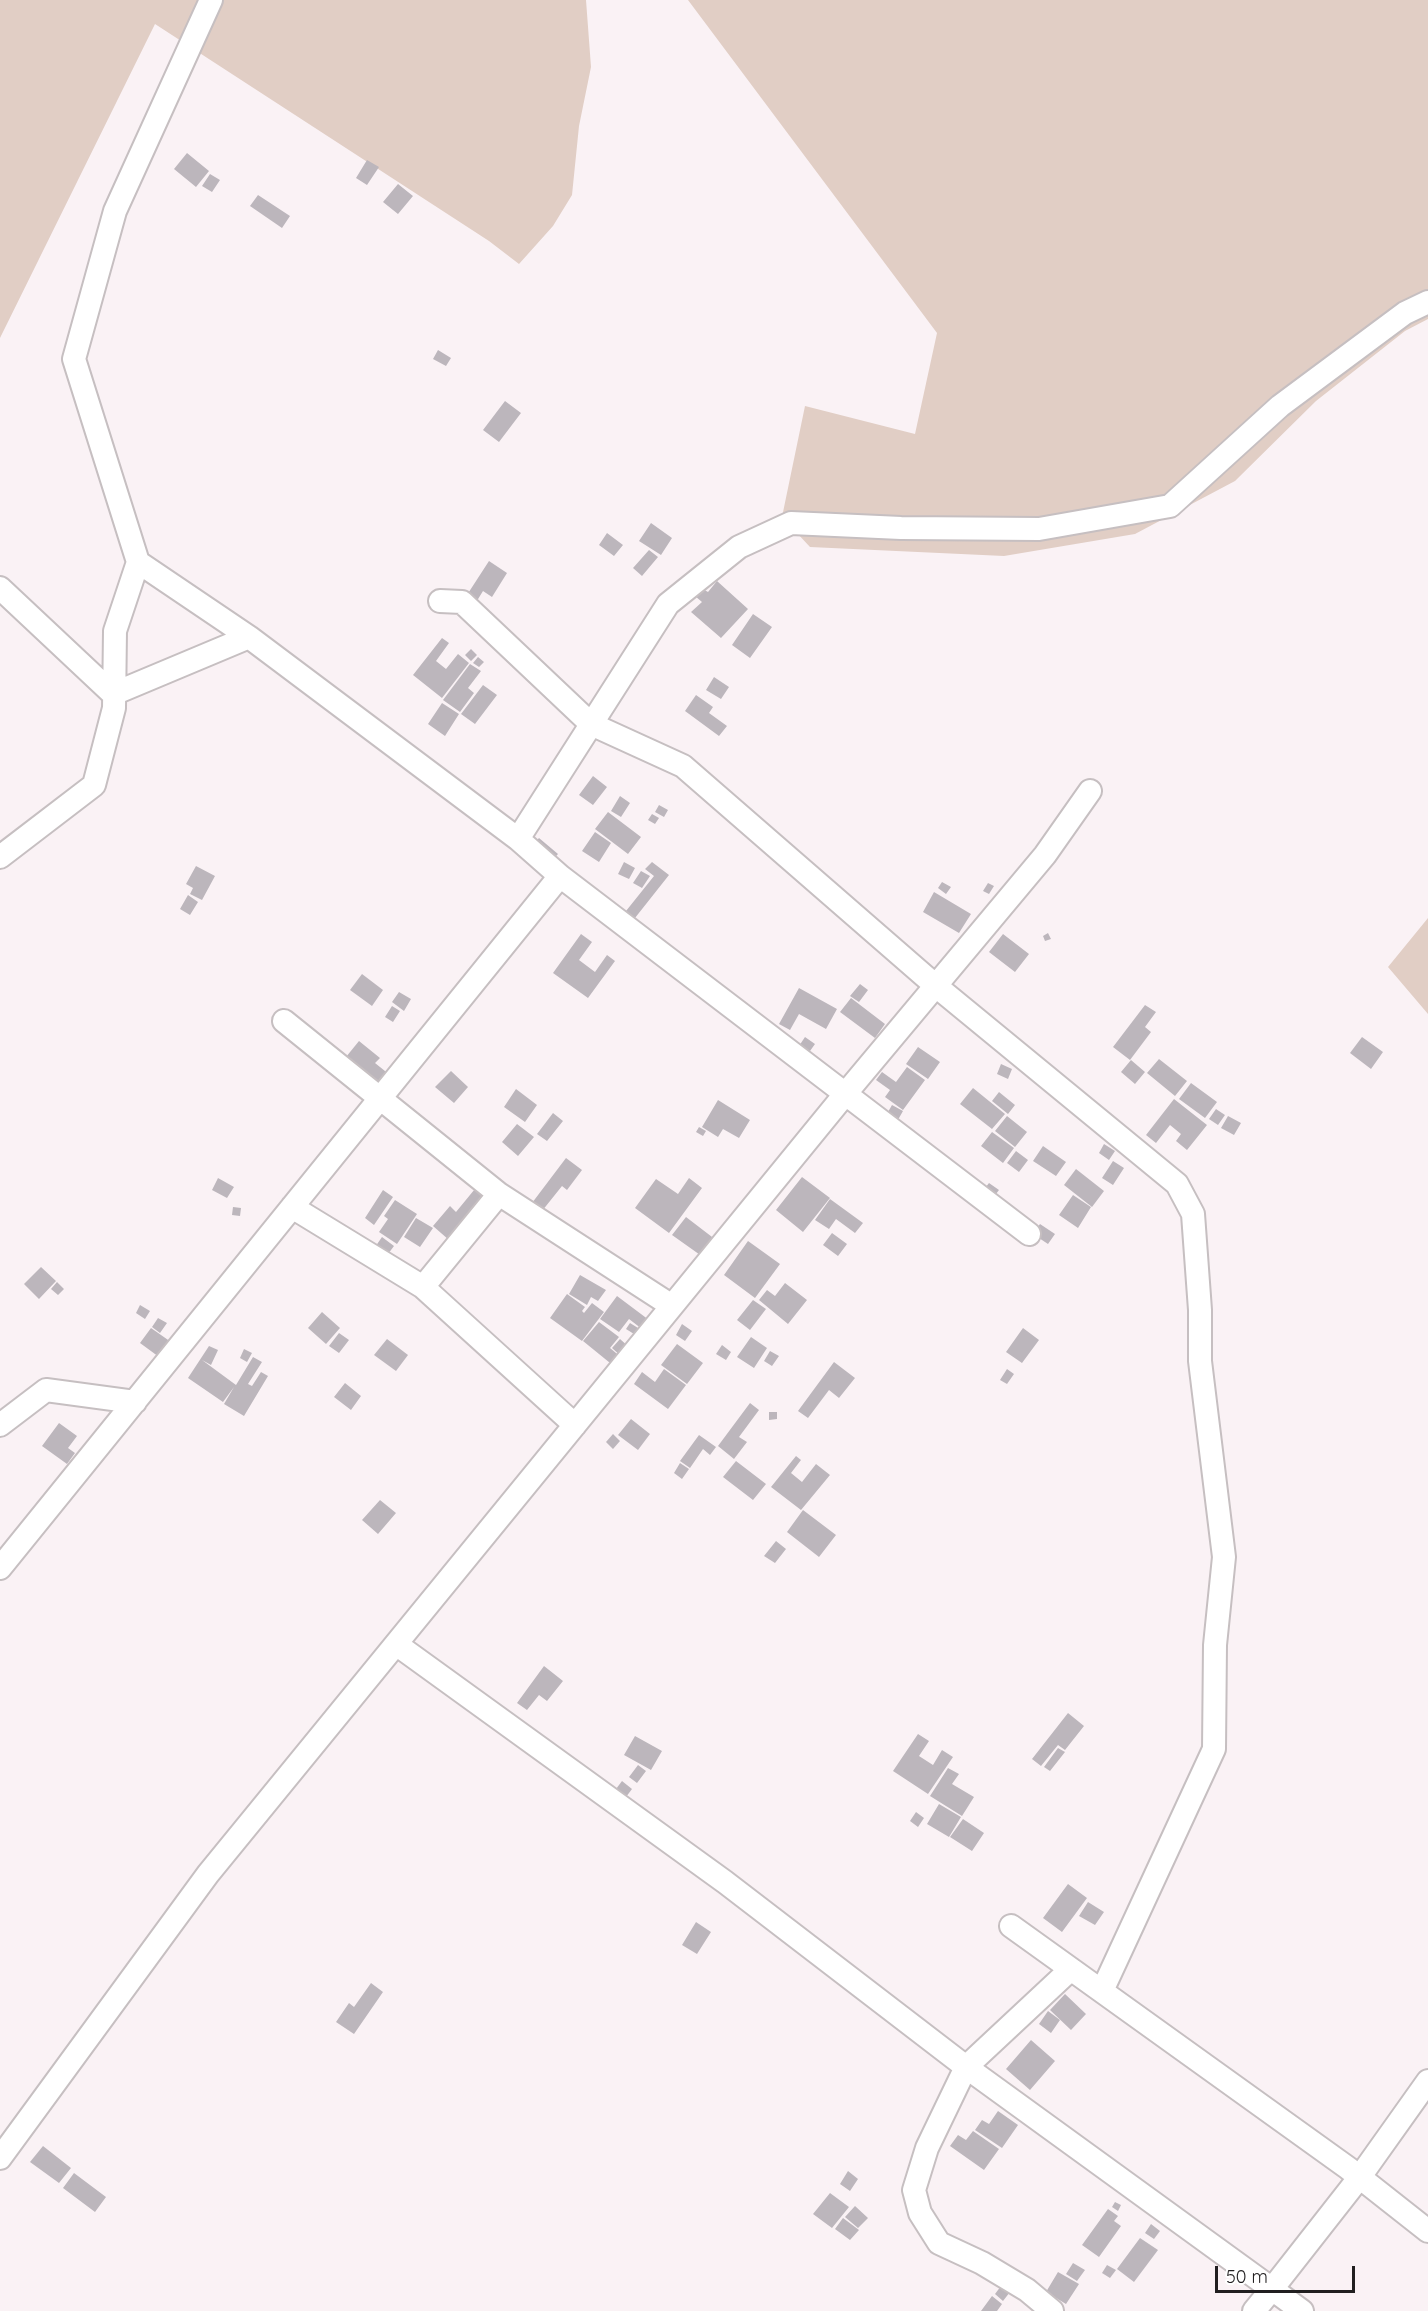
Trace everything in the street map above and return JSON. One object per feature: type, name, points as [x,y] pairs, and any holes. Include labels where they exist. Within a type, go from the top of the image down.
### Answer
[{"type":"street","points":[[0,857],[94,785],[114,708],[115,631],[138,562],[74,359],[115,211],[211,0]]},
{"type":"street","points":[[518,839],[668,604],[738,548],[791,523],[901,528],[1039,529],[1170,506],[1280,406],[1405,313],[1428,302]]},
{"type":"street","points":[[138,562],[249,637],[518,839],[560,876],[1029,1234]]},
{"type":"street","points":[[0,588],[113,694]]},
{"type":"street","points":[[440,601],[462,602],[591,724],[683,766],[936,986],[1177,1184],[1193,1214],[1200,1310],[1200,1361],[1224,1557],[1215,1645],[1214,1749],[1102,1991]]},
{"type":"street","points":[[113,694],[249,637]]},
{"type":"street","points":[[0,2158],[208,1874],[846,1093],[1045,855],[1090,791]]},
{"type":"street","points":[[0,1568],[560,876]]},
{"type":"street","points":[[284,1021],[499,1194],[672,1306]]},
{"type":"street","points":[[423,1287],[499,1194]]},
{"type":"street","points":[[292,1207],[423,1287],[575,1425]]},
{"type":"street","points":[[0,1425],[46,1390],[135,1402]]},
{"type":"street","points":[[396,1644],[725,1882],[966,2067],[1302,2311]]},
{"type":"street","points":[[1011,1926],[1359,2178],[1428,2231]]},
{"type":"street","points":[[1052,2311],[1027,2290],[991,2268],[939,2243],[920,2213],[914,2190],[924,2159],[966,2067],[1071,1969]]},
{"type":"street","points":[[1254,2311],[1359,2178],[1428,2081]]},
{"type":"shaded area","points":[[0,0],[586,0],[591,67],[579,126],[572,195],[553,226],[519,264],[489,241],[155,24],[0,338]]},
{"type":"shaded area","points":[[688,0],[1428,0],[1428,319],[1405,331],[1316,401],[1235,481],[1135,534],[1004,556],[810,547],[782,517],[805,406],[915,434],[937,333]]},
{"type":"shaded area","points":[[1428,918],[1428,1014],[1388,967]]},
{"type":"building","points":[[187,153],[209,171],[196,187],[174,169]]},
{"type":"building","points":[[367,160],[379,167],[367,185],[356,178]]},
{"type":"building","points":[[210,174],[220,180],[212,192],[202,186]]},
{"type":"building","points":[[398,184],[413,196],[398,214],[383,202]]},
{"type":"building","points":[[258,195],[290,216],[282,228],[250,206]]},
{"type":"building","points":[[438,350],[451,358],[446,366],[433,359]]},
{"type":"building","points":[[505,401],[521,413],[499,442],[483,430]]},
{"type":"building","points":[[651,523],[672,538],[661,555],[639,541]]},
{"type":"building","points":[[607,533],[623,545],[614,556],[599,545]]},
{"type":"building","points":[[649,550],[658,557],[642,576],[633,568]]},
{"type":"building","points":[[489,561],[507,573],[492,597],[483,591],[475,604],[465,598]]},
{"type":"building","points":[[717,581],[748,609],[721,638],[691,612],[702,602],[695,596],[701,588],[708,592]]},
{"type":"building","points":[[753,614],[772,627],[750,658],[732,645]]},
{"type":"building","points":[[442,638],[449,643],[436,661],[446,669],[458,654],[469,663],[442,698],[413,675]]},
{"type":"building","points":[[471,649],[477,655],[471,661],[465,655]]},
{"type":"building","points":[[478,657],[484,662],[479,667],[473,663]]},
{"type":"building","points":[[470,664],[481,671],[468,688],[474,693],[460,712],[443,700]]},
{"type":"building","points":[[714,677],[729,687],[721,699],[706,690]]},
{"type":"building","points":[[483,685],[497,695],[475,724],[461,714]]},
{"type":"building","points":[[696,695],[713,707],[709,713],[727,726],[719,736],[685,711]]},
{"type":"building","points":[[442,703],[459,714],[445,736],[428,724]]},
{"type":"building","points":[[593,776],[607,787],[593,805],[579,795]]},
{"type":"building","points":[[620,796],[630,803],[621,817],[611,811]]},
{"type":"building","points":[[659,805],[668,810],[664,817],[655,812]]},
{"type":"building","points":[[608,812],[641,837],[628,854],[595,829]]},
{"type":"building","points":[[652,814],[659,818],[655,824],[648,820]]},
{"type":"building","points":[[595,832],[611,843],[599,862],[582,851]]},
{"type":"building","points":[[539,838],[558,854],[549,864],[530,848]]},
{"type":"building","points":[[624,862],[635,868],[629,879],[618,874]]},
{"type":"building","points":[[652,862],[669,875],[631,923],[622,916],[654,876],[645,869]]},
{"type":"building","points":[[196,866],[215,876],[202,900],[190,894],[193,888],[186,884]]},
{"type":"building","points":[[641,871],[650,876],[642,888],[633,883]]},
{"type":"building","points":[[942,882],[951,887],[946,894],[938,888]]},
{"type":"building","points":[[988,883],[994,886],[989,894],[983,891]]},
{"type":"building","points":[[934,892],[971,914],[959,933],[923,912]]},
{"type":"building","points":[[188,895],[198,902],[190,915],[180,909]]},
{"type":"building","points":[[1048,933],[1051,939],[1045,941],[1043,936]]},
{"type":"building","points":[[581,934],[592,942],[579,960],[595,972],[607,955],[615,961],[588,998],[553,973]]},
{"type":"building","points":[[1003,934],[1029,954],[1015,972],[989,952]]},
{"type":"building","points":[[362,974],[383,990],[372,1006],[350,990]]},
{"type":"building","points":[[860,984],[868,990],[859,1002],[850,996]]},
{"type":"building","points":[[799,988],[837,1009],[826,1029],[799,1014],[790,1030],[779,1024]]},
{"type":"building","points":[[399,992],[411,999],[404,1011],[392,1002]]},
{"type":"building","points":[[851,998],[885,1024],[875,1038],[840,1012]]},
{"type":"building","points":[[1145,1005],[1156,1012],[1145,1027],[1151,1032],[1130,1060],[1113,1047]]},
{"type":"building","points":[[392,1006],[400,1011],[393,1022],[385,1017]]},
{"type":"building","points":[[805,1037],[815,1044],[805,1058],[795,1052]]},
{"type":"building","points":[[1362,1037],[1383,1052],[1371,1069],[1350,1053]]},
{"type":"building","points":[[359,1041],[380,1058],[375,1063],[390,1075],[381,1086],[346,1057]]},
{"type":"building","points":[[918,1047],[940,1062],[928,1079],[906,1064]]},
{"type":"building","points":[[1159,1059],[1187,1081],[1175,1096],[1147,1073]]},
{"type":"building","points":[[1131,1060],[1145,1072],[1135,1084],[1121,1072]]},
{"type":"building","points":[[1001,1064],[1012,1069],[1008,1079],[997,1074]]},
{"type":"building","points":[[907,1067],[925,1080],[903,1110],[885,1097],[890,1090],[876,1080],[882,1072],[896,1082]]},
{"type":"building","points":[[451,1071],[468,1087],[454,1103],[435,1087]]},
{"type":"building","points":[[1191,1083],[1217,1102],[1205,1118],[1179,1099]]},
{"type":"building","points":[[973,1088],[1005,1114],[992,1129],[960,1104]]},
{"type":"building","points":[[516,1089],[537,1105],[525,1122],[504,1107]]},
{"type":"building","points":[[999,1092],[1015,1105],[1008,1114],[992,1101]]},
{"type":"building","points":[[1174,1099],[1207,1125],[1187,1150],[1176,1141],[1181,1134],[1170,1125],[1156,1143],[1146,1135]]},
{"type":"building","points":[[718,1100],[750,1120],[739,1138],[723,1129],[718,1137],[702,1127]]},
{"type":"building","points":[[892,1105],[903,1111],[895,1125],[884,1119]]},
{"type":"building","points":[[1216,1109],[1225,1115],[1218,1125],[1209,1119]]},
{"type":"building","points":[[553,1113],[563,1121],[547,1141],[537,1134]]},
{"type":"building","points":[[1007,1116],[1027,1132],[1015,1147],[995,1131]]},
{"type":"building","points":[[1228,1116],[1241,1123],[1234,1135],[1221,1128]]},
{"type":"building","points":[[517,1124],[534,1137],[518,1156],[502,1142]]},
{"type":"building","points":[[699,1127],[706,1131],[703,1136],[696,1132]]},
{"type":"building","points":[[992,1132],[1014,1148],[1003,1163],[981,1146]]},
{"type":"building","points":[[1104,1144],[1115,1151],[1109,1160],[1099,1153]]},
{"type":"building","points":[[1043,1146],[1066,1162],[1056,1176],[1033,1161]]},
{"type":"building","points":[[1016,1151],[1028,1160],[1019,1172],[1007,1163]]},
{"type":"building","points":[[566,1158],[582,1170],[567,1190],[562,1186],[542,1211],[532,1203]]},
{"type":"building","points":[[1113,1161],[1124,1168],[1113,1185],[1102,1178]]},
{"type":"building","points":[[1076,1169],[1104,1191],[1092,1207],[1064,1185]]},
{"type":"building","points":[[802,1177],[830,1198],[803,1232],[776,1210]]},
{"type":"building","points":[[218,1178],[234,1187],[227,1198],[212,1190]]},
{"type":"building","points":[[689,1178],[702,1188],[669,1233],[635,1208],[656,1179],[678,1194]]},
{"type":"building","points":[[989,1183],[999,1190],[992,1199],[982,1192]]},
{"type":"building","points":[[479,1184],[490,1193],[449,1240],[433,1226],[450,1206],[456,1212]]},
{"type":"building","points":[[383,1190],[393,1197],[374,1225],[365,1218]]},
{"type":"building","points":[[1073,1195],[1091,1207],[1078,1228],[1059,1215]]},
{"type":"building","points":[[830,1199],[863,1223],[855,1233],[836,1219],[829,1229],[815,1220]]},
{"type":"building","points":[[395,1200],[417,1214],[397,1244],[379,1232],[388,1219],[384,1216]]},
{"type":"building","points":[[233,1207],[241,1208],[240,1216],[232,1215]]},
{"type":"building","points":[[686,1217],[716,1240],[703,1257],[672,1235]]},
{"type":"building","points":[[416,1218],[433,1228],[420,1247],[404,1237]]},
{"type":"building","points":[[1040,1224],[1055,1234],[1048,1244],[1033,1234]]},
{"type":"building","points":[[832,1233],[847,1244],[838,1256],[823,1245]]},
{"type":"building","points":[[382,1237],[394,1246],[385,1258],[373,1250]]},
{"type":"building","points":[[748,1241],[780,1264],[755,1298],[724,1275]]},
{"type":"building","points":[[41,1267],[56,1281],[39,1299],[24,1284]]},
{"type":"building","points":[[580,1275],[606,1290],[598,1301],[591,1297],[587,1305],[569,1294]]},
{"type":"building","points":[[57,1282],[64,1289],[58,1295],[51,1289]]},
{"type":"building","points":[[785,1283],[807,1300],[788,1324],[759,1300],[767,1290],[775,1296]]},
{"type":"building","points":[[567,1294],[585,1307],[582,1311],[584,1313],[592,1303],[604,1312],[582,1341],[550,1318]]},
{"type":"building","points":[[617,1296],[649,1320],[642,1329],[629,1319],[619,1332],[600,1319]]},
{"type":"building","points":[[753,1300],[766,1309],[750,1330],[737,1320]]},
{"type":"building","points":[[140,1305],[150,1311],[145,1319],[136,1313]]},
{"type":"building","points":[[322,1312],[340,1328],[326,1344],[308,1328]]},
{"type":"building","points":[[158,1318],[167,1323],[160,1333],[152,1327]]},
{"type":"building","points":[[599,1322],[619,1337],[610,1348],[622,1358],[615,1367],[583,1341]]},
{"type":"building","points":[[630,1323],[638,1328],[634,1334],[626,1329]]},
{"type":"building","points":[[682,1324],[692,1331],[685,1341],[676,1335]]},
{"type":"building","points":[[151,1328],[181,1349],[170,1365],[140,1343]]},
{"type":"building","points":[[1023,1328],[1039,1340],[1022,1363],[1006,1352]]},
{"type":"building","points":[[339,1333],[349,1340],[339,1353],[329,1346]]},
{"type":"building","points":[[751,1337],[767,1348],[754,1368],[737,1357]]},
{"type":"building","points":[[387,1339],[408,1355],[396,1371],[374,1355]]},
{"type":"building","points":[[620,1339],[630,1348],[622,1357],[612,1348]]},
{"type":"building","points":[[677,1344],[703,1363],[687,1384],[661,1365]]},
{"type":"building","points":[[722,1345],[731,1352],[726,1360],[716,1354]]},
{"type":"building","points":[[209,1346],[218,1350],[211,1365],[202,1360],[236,1385],[253,1357],[262,1362],[248,1384],[252,1386],[261,1372],[268,1376],[244,1416],[224,1404],[234,1387],[223,1402],[188,1378]]},
{"type":"building","points":[[244,1349],[252,1353],[247,1362],[240,1358]]},
{"type":"building","points":[[770,1351],[779,1356],[772,1366],[764,1361]]},
{"type":"building","points":[[834,1362],[855,1378],[839,1398],[829,1390],[808,1418],[798,1411]]},
{"type":"building","points":[[664,1369],[686,1385],[668,1409],[634,1384],[642,1372],[655,1382]]},
{"type":"building","points":[[1007,1369],[1014,1374],[1007,1384],[1000,1380]]},
{"type":"building","points":[[345,1383],[361,1396],[351,1410],[334,1397]]},
{"type":"building","points":[[750,1403],[759,1410],[739,1437],[747,1442],[734,1459],[718,1446]]},
{"type":"building","points":[[769,1412],[777,1412],[777,1419],[769,1420]]},
{"type":"building","points":[[631,1419],[650,1434],[638,1450],[618,1435]]},
{"type":"building","points":[[59,1423],[77,1436],[68,1448],[75,1453],[67,1464],[42,1446]]},
{"type":"building","points":[[613,1434],[620,1441],[613,1449],[606,1442]]},
{"type":"building","points":[[699,1435],[716,1447],[710,1455],[703,1449],[690,1468],[680,1461]]},
{"type":"building","points":[[796,1456],[801,1460],[791,1473],[802,1482],[816,1464],[830,1475],[801,1510],[771,1487]]},
{"type":"building","points":[[736,1461],[766,1484],[753,1500],[723,1477]]},
{"type":"building","points":[[680,1463],[689,1469],[682,1479],[674,1473]]},
{"type":"building","points":[[380,1500],[396,1513],[378,1534],[362,1520]]},
{"type":"building","points":[[803,1510],[836,1535],[819,1557],[787,1532]]},
{"type":"building","points":[[776,1541],[786,1549],[775,1563],[764,1556]]},
{"type":"building","points":[[544,1666],[563,1681],[547,1701],[539,1695],[527,1710],[517,1703]]},
{"type":"building","points":[[1068,1713],[1084,1726],[1065,1750],[1058,1745],[1041,1766],[1032,1759]]},
{"type":"building","points":[[918,1734],[929,1741],[919,1756],[933,1765],[942,1750],[953,1757],[928,1794],[893,1771]]},
{"type":"building","points":[[635,1736],[662,1751],[651,1770],[624,1755]]},
{"type":"building","points":[[1058,1748],[1065,1752],[1050,1771],[1044,1767]]},
{"type":"building","points":[[638,1765],[646,1771],[637,1783],[629,1777]]},
{"type":"building","points":[[948,1768],[959,1774],[952,1784],[974,1797],[962,1816],[930,1796]]},
{"type":"building","points":[[622,1781],[632,1789],[626,1797],[616,1789]]},
{"type":"building","points":[[939,1804],[961,1817],[949,1837],[927,1824]]},
{"type":"building","points":[[916,1812],[924,1818],[918,1827],[910,1821]]},
{"type":"building","points":[[963,1819],[984,1833],[972,1851],[950,1837]]},
{"type":"building","points":[[1068,1884],[1087,1898],[1062,1932],[1043,1918]]},
{"type":"building","points":[[1088,1902],[1104,1912],[1095,1925],[1079,1916]]},
{"type":"building","points":[[696,1922],[711,1932],[697,1954],[682,1945]]},
{"type":"building","points":[[371,1983],[383,1992],[354,2034],[336,2022],[349,2003],[354,2007]]},
{"type":"building","points":[[1065,1994],[1086,2014],[1071,2030],[1050,2010]]},
{"type":"building","points":[[1048,2011],[1060,2020],[1051,2033],[1039,2024]]},
{"type":"building","points":[[1031,2040],[1055,2061],[1030,2090],[1006,2069]]},
{"type":"building","points":[[998,2111],[1018,2125],[1002,2148],[975,2130],[982,2120],[989,2124]]},
{"type":"building","points":[[973,2131],[999,2149],[984,2170],[950,2146],[958,2135],[966,2140]]},
{"type":"building","points":[[43,2146],[71,2168],[59,2183],[30,2162]]},
{"type":"building","points":[[848,2171],[858,2179],[850,2191],[840,2184]]},
{"type":"building","points":[[74,2173],[106,2197],[95,2212],[63,2188]]},
{"type":"building","points":[[830,2193],[849,2207],[832,2228],[813,2214]]},
{"type":"building","points":[[1115,2202],[1121,2205],[1118,2211],[1112,2207]]},
{"type":"building","points":[[855,2206],[868,2218],[858,2228],[845,2217]]},
{"type":"building","points":[[1108,2209],[1118,2216],[1114,2221],[1121,2226],[1099,2257],[1082,2245]]},
{"type":"building","points":[[843,2218],[859,2230],[850,2240],[835,2229]]},
{"type":"building","points":[[1151,2224],[1160,2231],[1154,2239],[1145,2233]]},
{"type":"building","points":[[1140,2238],[1158,2250],[1134,2282],[1117,2269]]},
{"type":"building","points":[[1073,2263],[1085,2270],[1077,2281],[1066,2274]]},
{"type":"building","points":[[1107,2265],[1116,2270],[1110,2278],[1102,2273]]},
{"type":"building","points":[[1058,2272],[1079,2284],[1066,2304],[1046,2292]]},
{"type":"building","points":[[1001,2286],[1010,2292],[1003,2301],[995,2294]]},
{"type":"building","points":[[992,2296],[1002,2304],[997,2311],[981,2311]]}]
